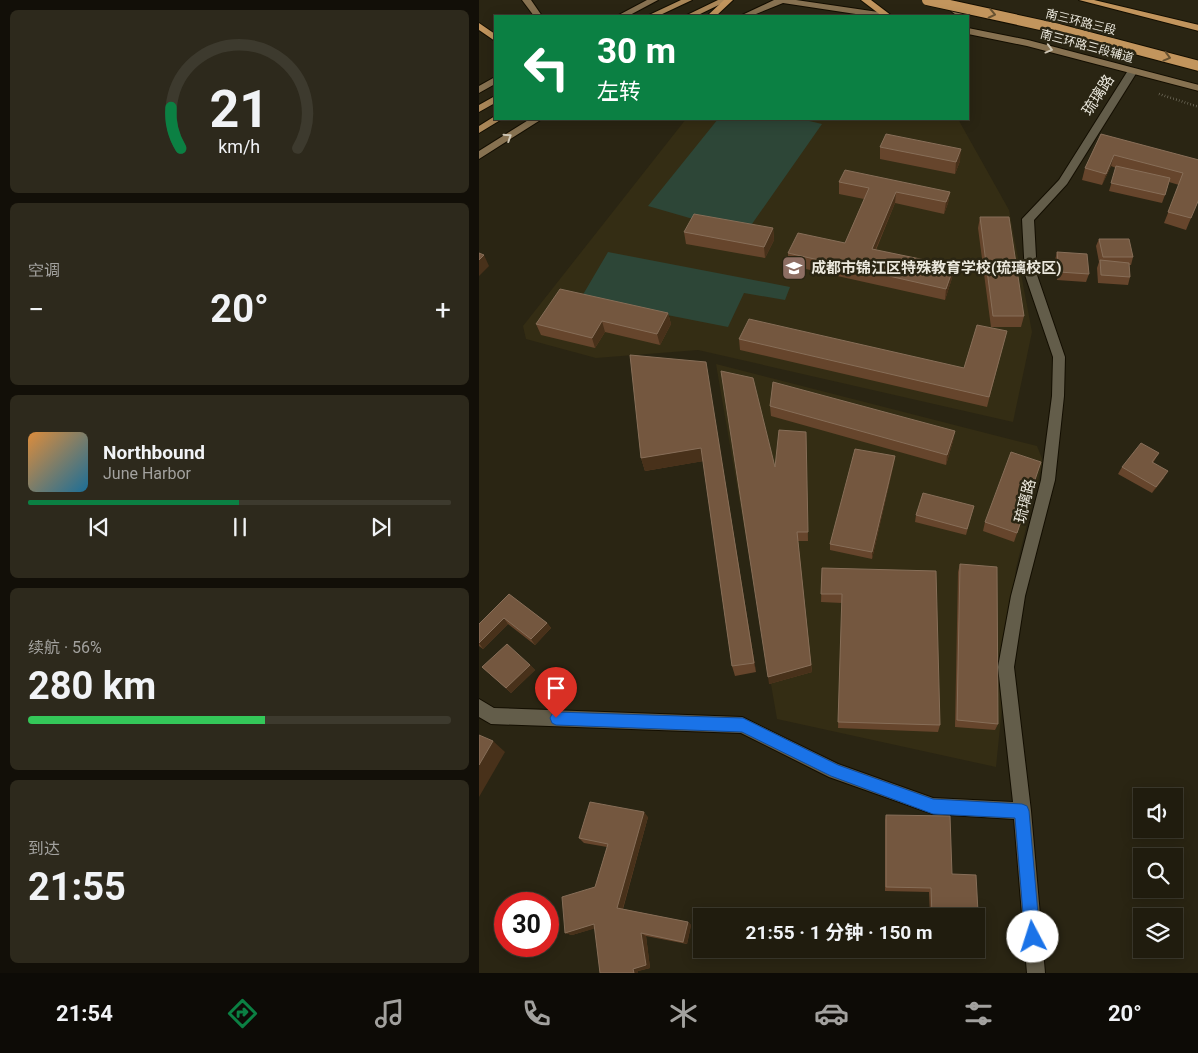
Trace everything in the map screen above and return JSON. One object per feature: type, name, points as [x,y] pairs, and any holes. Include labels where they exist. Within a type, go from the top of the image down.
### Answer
[{"type":"highway","points":[[712,15],[729,0]]},
{"type":"highway","points":[[865,0],[886,15]]},
{"type":"highway","name":"南三环路三段","points":[[927,0],[1059,29],[1198,66]]},
{"type":"highway","name":"南三环路三段","points":[[1083,0],[1198,28]]},
{"type":"highway","points":[[479,26],[494,37]]},
{"type":"main road","points":[[526,0],[537,15]]},
{"type":"main road","points":[[623,15],[654,0]]},
{"type":"main road","points":[[653,15],[688,0]]},
{"type":"main road","points":[[691,15],[725,0]]},
{"type":"main road","points":[[778,0],[880,15]]},
{"type":"main road","points":[[746,15],[783,0]]},
{"type":"main road","points":[[948,0],[954,10],[962,15]]},
{"type":"main road","points":[[969,21],[978,27],[1028,43]]},
{"type":"main road","name":"南三环路三段辅道","points":[[969,30],[1028,43],[1198,88]]},
{"type":"main road","points":[[479,90],[494,81]]},
{"type":"main road","points":[[479,109],[494,100]]},
{"type":"main road","points":[[479,130],[495,120]]},
{"type":"main road","points":[[479,156],[535,120]]},
{"type":"street","name":"琉璃路","points":[[1036,973],[1022,811],[1006,667],[1018,596],[1048,480],[1059,358],[1031,275],[1028,219],[1063,182],[1132,72]]},
{"type":"street","points":[[479,707],[491,716],[743,725],[835,771],[933,806],[1022,811]]},
{"type":"shaded area","name":"成都市锦江区特殊教育学校(琉璃校区)","points":[[685,120],[959,120],[1009,210],[1032,332],[1013,422],[698,350],[596,358],[526,339],[523,326]]},
{"type":"shaded area","points":[[716,364],[1037,446],[1043,461],[1016,568],[996,767],[777,719]]},
{"type":"green space","points":[[717,120],[805,120],[822,124],[745,234],[648,206]]},
{"type":"green space","points":[[608,252],[790,287],[785,300],[744,293],[728,327],[581,298]]},
{"type":"building","points":[[886,134],[961,149],[956,162],[880,147]]},
{"type":"building","points":[[1101,134],[1199,160],[1199,199],[1191,218],[1168,212],[1183,173],[1114,155],[1106,174],[1085,168]]},
{"type":"building","points":[[1116,166],[1170,178],[1165,195],[1111,183]]},
{"type":"building","points":[[845,170],[950,192],[946,202],[896,192],[872,249],[954,266],[946,289],[788,253],[798,233],[845,243],[869,188],[839,182]]},
{"type":"building","points":[[694,214],[773,228],[764,247],[684,232]]},
{"type":"building","points":[[980,217],[1009,217],[1024,316],[993,316]]},
{"type":"building","points":[[1099,239],[1129,239],[1133,257],[1103,257]]},
{"type":"building","points":[[1057,252],[1087,254],[1089,274],[1059,272]]},
{"type":"building","points":[[479,253],[484,255],[479,260]]},
{"type":"building","points":[[1100,260],[1129,263],[1130,277],[1101,275]]},
{"type":"building","points":[[560,289],[668,313],[657,334],[602,321],[592,338],[536,324]]},
{"type":"building","points":[[749,319],[964,368],[977,325],[1007,331],[989,397],[739,339]]},
{"type":"building","points":[[630,355],[706,362],[754,663],[732,666],[701,448],[641,458]]},
{"type":"building","points":[[721,371],[753,378],[775,467],[779,430],[806,432],[808,532],[797,532],[811,665],[768,677]]},
{"type":"building","points":[[773,382],[955,431],[947,455],[770,406]]},
{"type":"building","points":[[1141,443],[1159,453],[1152,462],[1168,471],[1156,487],[1122,467]]},
{"type":"building","points":[[855,449],[895,456],[872,552],[830,544]]},
{"type":"building","points":[[1011,452],[1041,462],[1017,533],[985,522]]},
{"type":"building","points":[[923,493],[974,506],[967,529],[916,515]]},
{"type":"building","points":[[960,564],[997,567],[998,724],[957,720]]},
{"type":"building","points":[[822,568],[936,571],[940,725],[838,722],[842,594],[821,594]]},
{"type":"building","points":[[509,594],[547,623],[531,639],[504,618],[479,643],[479,624]]},
{"type":"building","points":[[507,644],[530,665],[506,688],[482,667]]},
{"type":"building","points":[[479,735],[493,741],[479,765]]},
{"type":"building","points":[[590,802],[644,812],[617,908],[688,922],[683,942],[641,933],[646,965],[633,969],[634,973],[600,973],[594,924],[565,933],[562,897],[595,887],[608,844],[579,838]]},
{"type":"building","points":[[886,815],[950,816],[952,874],[976,875],[978,908],[932,908],[931,888],[886,887]]},
{"type":"place","name":"成都市锦江区特殊教育学校(琉璃校区)","points":[[794,268]]},
{"type":"route","points":[[556,718],[743,725],[835,771],[933,806],[1022,811],[1033,937]]}]
